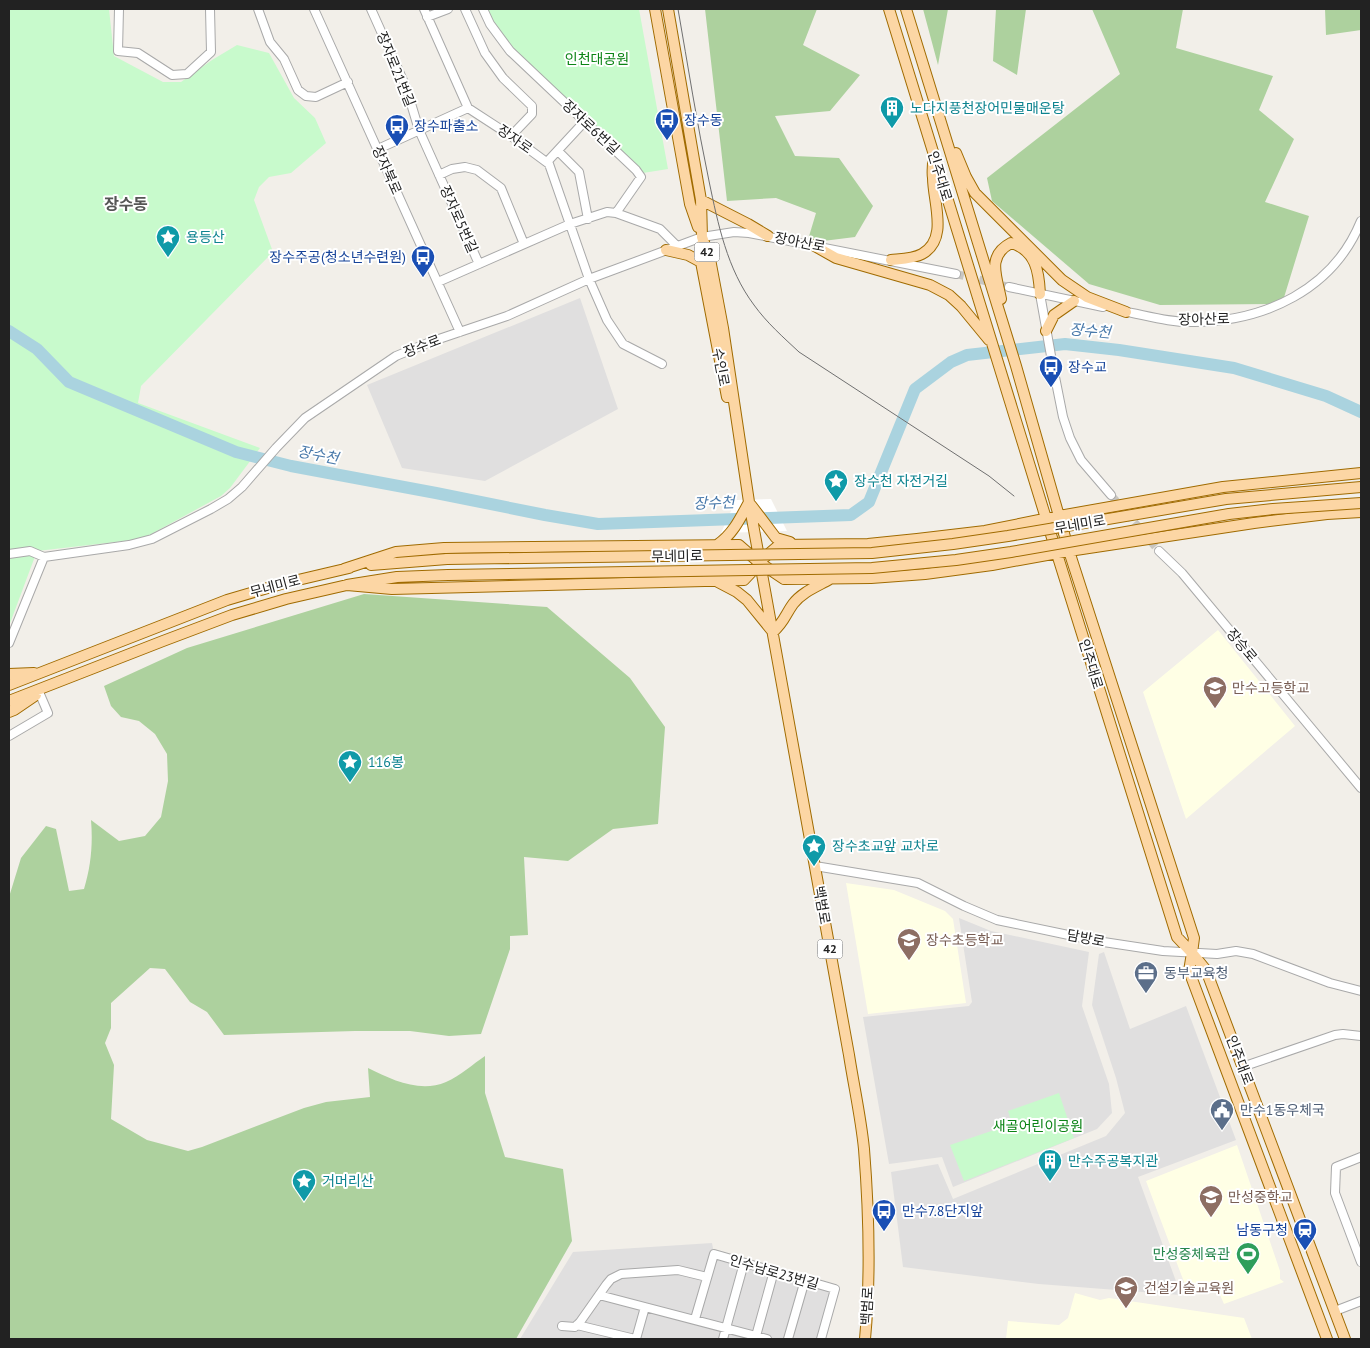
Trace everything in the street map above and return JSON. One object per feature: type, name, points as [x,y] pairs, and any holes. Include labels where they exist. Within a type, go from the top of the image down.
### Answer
[{"type":"main road","name":"수인로","points":[[655,9],[690,204],[710,259],[760,563]]},
{"type":"main road","name":"수인로","points":[[668,9],[701,200],[701,262],[720,367],[749,499]]},
{"type":"main road","name":"인주대로","points":[[888,9],[1177,937],[1206,970],[1345,1339]]},
{"type":"main road","name":"인주대로","points":[[906,9],[1016,366],[1069,551],[1194,938],[1189,971],[1327,1339]]},
{"type":"main road","points":[[931,92],[966,177],[975,193],[1062,280],[1087,297],[1126,312]]},
{"type":"main road","points":[[891,260],[921,254],[932,244],[936,236],[938,226],[932,178],[934,156]]},
{"type":"main road","points":[[701,200],[768,236]]},
{"type":"main road","points":[[1008,340],[995,264],[997,255],[1002,248],[1011,243],[1019,245],[1035,260],[1039,275],[1040,294]]},
{"type":"main road","points":[[813,244],[836,258],[930,285],[961,306],[991,343]]},
{"type":"main road","points":[[666,250],[688,255],[701,262]]},
{"type":"main road","points":[[1047,334],[1054,315],[1074,301]]},
{"type":"main road","points":[[347,585],[392,589],[744,580],[778,545],[868,544],[985,531],[1223,487],[1361,473]]},
{"type":"main road","name":"무네미로","points":[[9,685],[227,600],[281,584],[344,569],[394,562],[447,559],[872,553],[1008,536],[1226,499],[1361,487]]},
{"type":"main road","points":[[749,499],[776,538],[798,544]]},
{"type":"main road","points":[[717,545],[736,528],[749,499]]},
{"type":"main road","name":"무네미로","points":[[9,701],[232,616],[286,598],[397,577],[872,568],[956,560],[1229,514],[1361,503]]},
{"type":"main road","points":[[344,569],[396,552],[444,548],[739,545],[784,580],[871,578],[925,574],[992,565],[1069,551],[1254,523],[1361,512]]},
{"type":"main road","name":"백범로","points":[[760,563],[849,1055],[864,1148],[868,1228],[868,1305],[865,1339]]},
{"type":"main road","points":[[714,581],[747,600],[772,632],[783,623],[794,603],[805,593],[831,579]]},
{"type":"main road","points":[[9,674],[42,672]]},
{"type":"main road","points":[[9,712],[49,685]]},
{"type":"street","points":[[119,9],[118,51],[138,53],[172,75],[187,74],[211,52],[210,9]]},
{"type":"street","points":[[258,9],[270,42],[284,59],[298,90],[306,96],[316,97],[348,82]]},
{"type":"street","name":"장자북로","points":[[314,9],[460,332]]},
{"type":"street","name":"장자로21번길","points":[[371,9],[406,87],[419,130]]},
{"type":"street","points":[[378,149],[468,108],[424,9]]},
{"type":"street","points":[[428,17],[448,9]]},
{"type":"street","points":[[465,9],[485,53],[503,78],[532,106],[532,114],[511,136]]},
{"type":"street","name":"장자로6번길","points":[[484,9],[490,24],[510,51],[636,170],[640,177],[616,213]]},
{"type":"street","name":"장자로","points":[[468,108],[549,164],[589,279]]},
{"type":"street","points":[[547,162],[585,121]]},
{"type":"street","name":"장자로5번길","points":[[419,130],[479,264]]},
{"type":"street","points":[[558,151],[579,172],[588,219]]},
{"type":"street","name":"장자로5번길","points":[[439,175],[452,169],[465,167],[477,170],[495,183],[501,188],[524,244]]},
{"type":"street","points":[[570,224],[607,212],[616,213],[660,229],[677,246]]},
{"type":"street","name":"장아산로","points":[[1009,286],[1160,318],[1193,322],[1228,320],[1268,310],[1309,288],[1325,274],[1343,253],[1361,222]]},
{"type":"street","name":"장자로5번길","points":[[438,282],[570,224]]},
{"type":"street","name":"장아산로","points":[[702,237],[734,232],[768,236],[956,274]]},
{"type":"street","name":"장수로","points":[[9,554],[30,551],[44,557],[129,545],[152,538],[228,499],[242,487],[268,456],[305,418],[396,356],[536,304],[589,279],[702,237]]},
{"type":"street","points":[[589,279],[608,320],[623,344],[662,364]]},
{"type":"street","points":[[1040,294],[1063,418],[1070,438],[1081,460],[1111,495]]},
{"type":"street","name":"장승로","points":[[1159,552],[1182,573],[1361,788]]},
{"type":"street","points":[[9,643],[44,557]]},
{"type":"street","points":[[9,736],[48,713],[39,692]]},
{"type":"street","name":"담방로","points":[[815,866],[918,883],[964,906],[998,920],[1097,941],[1163,951],[1217,954],[1236,951],[1253,954],[1330,983],[1361,991]]},
{"type":"street","points":[[1242,1067],[1335,1035],[1361,1036]]},
{"type":"street","points":[[1361,1157],[1336,1167],[1336,1193],[1361,1262]]},
{"type":"street","name":"인수남로23번길","points":[[707,1277],[714,1254],[835,1289],[821,1339]]},
{"type":"street","points":[[723,1339],[744,1263]]},
{"type":"street","points":[[562,1326],[575,1327],[611,1279],[628,1273],[678,1270],[707,1277],[695,1319]]},
{"type":"street","points":[[756,1336],[774,1271]]},
{"type":"street","points":[[788,1339],[805,1280]]},
{"type":"street","points":[[600,1294],[767,1339]]},
{"type":"street","points":[[1335,1311],[1361,1302]]},
{"type":"street","points":[[577,1325],[636,1339],[645,1307]]},
{"type":"shaded area","points":[[580,298],[618,409],[485,481],[402,468],[367,385]]},
{"type":"shaded area","name":"만수고등학교","points":[[1218,630],[1295,726],[1186,819],[1143,692]]},
{"type":"shaded area","name":"장수초등학교","points":[[846,883],[894,890],[945,911],[953,919],[966,1003],[868,1014]]},
{"type":"shaded area","points":[[959,918],[991,931],[1089,952],[1082,1006],[1109,1084],[1112,1113],[1097,1129],[953,1187],[942,1157],[889,1164],[863,1017],[969,1006],[972,1002]]},
{"type":"shaded area","points":[[1104,952],[1130,1029],[1186,1006],[1236,1140],[1138,1177],[1181,1295],[1039,1284],[903,1267],[891,1172],[938,1164],[953,1199],[1106,1136],[1125,1113],[1116,1078],[1092,1005],[1099,954]]},
{"type":"shaded area","name":"만성중학교","points":[[1237,1145],[1280,1271],[1280,1279],[1284,1282],[1224,1304],[1214,1281],[1187,1290],[1146,1181]]},
{"type":"shaded area","points":[[712,1243],[714,1254],[835,1289],[821,1339],[520,1339],[573,1252]]},
{"type":"shaded area","name":"건설기술교육원","points":[[1075,1293],[1100,1300],[1109,1298],[1244,1318],[1252,1339],[1006,1339],[1008,1321],[1059,1325],[1068,1318]]},
{"type":"green space","points":[[9,9],[109,9],[114,56],[163,82],[181,82],[237,45],[269,53],[294,98],[315,118],[326,143],[291,173],[269,177],[259,187],[254,200],[273,252],[141,386],[138,403],[260,448],[230,488],[221,496],[142,539],[37,551],[9,626]]},
{"type":"green space","name":"인천대공원","points":[[487,9],[639,9],[668,169],[643,173],[515,52]]},
{"type":"green space","points":[[705,9],[817,9],[803,45],[860,75],[830,111],[775,116],[795,156],[839,158],[873,206],[855,237],[807,243],[816,213],[776,198],[727,201]]},
{"type":"green space","points":[[923,9],[948,9],[938,65]]},
{"type":"green space","points":[[996,9],[1026,9],[1017,75],[993,61]]},
{"type":"green space","points":[[1092,9],[1183,9],[1176,48],[1273,76],[1259,110],[1294,139],[1265,202],[1309,216],[1282,304],[1160,305],[1089,284],[992,201],[987,178],[1120,74]]},
{"type":"green space","points":[[1325,9],[1361,9],[1361,30],[1326,35]]},
{"type":"green space","points":[[364,594],[547,607],[630,678],[665,727],[658,824],[613,829],[568,861],[524,857],[528,935],[510,936],[510,949],[481,1034],[449,1036],[410,1031],[355,1031],[224,1035],[207,1012],[190,1002],[165,969],[150,968],[111,1003],[111,1028],[105,1043],[114,1065],[111,1119],[147,1140],[188,1151],[304,1108],[326,1102],[370,1097],[368,1068],[406,1084],[416,1086],[436,1085],[446,1082],[485,1056],[485,1093],[505,1157],[563,1169],[572,1241],[516,1339],[9,1339],[9,897],[21,858],[46,826],[56,829],[69,891],[84,889],[91,855],[91,820],[119,841],[145,836],[161,817],[168,781],[167,754],[155,734],[139,721],[121,717],[111,706],[104,686],[187,648]]},
{"type":"green space","name":"새골어린이공원","points":[[1059,1093],[1074,1138],[964,1181],[950,1145],[1012,1124],[1008,1111]]},
{"type":"pier","points":[[771,499],[787,531],[721,533],[736,500]]},
{"type":"waterway","name":"장수천","points":[[9,331],[37,349],[69,382],[236,452],[291,466],[598,524],[851,515],[869,502],[915,389],[951,362],[967,355],[1065,344],[1119,350],[1234,368],[1326,396],[1361,412]]},
{"type":"tunnel","points":[[956,274],[1009,287]]},
{"type":"tunnel","points":[[1111,495],[1159,551]]},
{"type":"tram line","points":[[678,9],[712,197],[720,230],[730,261],[754,305],[770,324],[799,352],[989,476],[1014,496]]},
{"type":"place","name":"노다지풍천장어민물매운탕","points":[[892,129]]},
{"type":"place","name":"장수동","points":[[667,141]]},
{"type":"place","name":"장수파출소","points":[[397,147]]},
{"type":"place","name":"용등산","points":[[168,258]]},
{"type":"place","name":"장수주공(청소년수련원)","points":[[423,278]]},
{"type":"place","name":"장수교","points":[[1051,388]]},
{"type":"place","name":"장수천 자전거길","points":[[836,502]]},
{"type":"place","name":"만수고등학교","points":[[1215,709]]},
{"type":"place","name":"116봉","points":[[350,783]]},
{"type":"place","name":"장수초교앞 교차로","points":[[814,867]]},
{"type":"place","name":"장수초등학교","points":[[909,961]]},
{"type":"place","name":"동부교육청","points":[[1146,994]]},
{"type":"place","name":"만수1동우체국","points":[[1222,1131]]},
{"type":"place","name":"만수주공복지관","points":[[1050,1182]]},
{"type":"place","name":"거머리산","points":[[304,1202]]},
{"type":"place","name":"만성중학교","points":[[1211,1218]]},
{"type":"place","name":"만수7.8단지앞","points":[[884,1232]]},
{"type":"place","name":"남동구청","points":[[1305,1251]]},
{"type":"place","name":"만성중체육관","points":[[1248,1275]]},
{"type":"place","name":"건설기술교육원","points":[[1126,1309]]},
{"type":"district","name":"장수동","points":[[126,204]]}]
